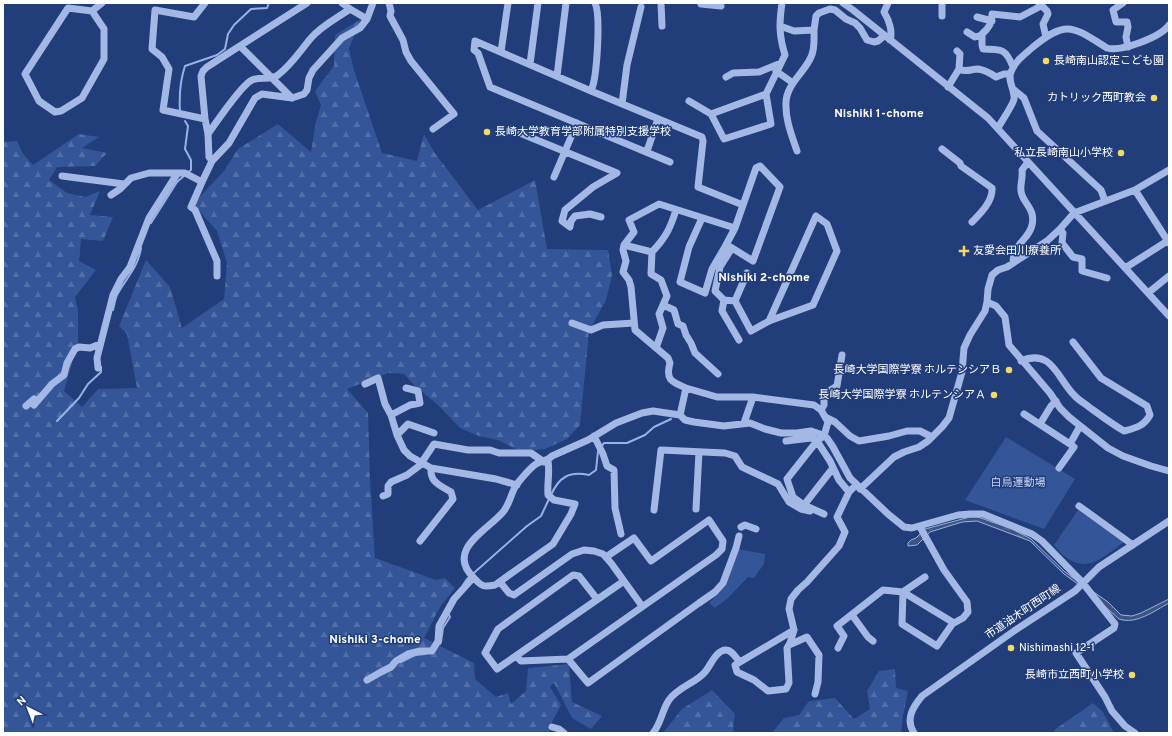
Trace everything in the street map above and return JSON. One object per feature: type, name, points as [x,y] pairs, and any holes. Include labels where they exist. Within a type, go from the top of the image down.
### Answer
[{"type":"street","points":[[92,11],[104,29],[104,59],[82,98],[61,111],[55,112],[39,101],[25,74],[68,8],[92,11],[102,3]]},
{"type":"street","points":[[204,3],[194,18],[155,10],[152,49],[162,57],[169,69],[162,110],[205,119]]},
{"type":"street","points":[[212,161],[209,158],[208,134],[201,76],[202,71],[307,3]]},
{"type":"street","points":[[342,3],[366,19]]},
{"type":"street","points":[[217,276],[217,261],[195,210],[191,207],[212,161],[229,143],[255,98],[262,94],[292,98],[304,94],[307,90],[309,78],[313,70],[342,38],[360,28],[373,3]]},
{"type":"street","points":[[389,3],[391,12],[390,16],[403,40],[406,52],[411,61],[454,114],[433,129]]},
{"type":"street","points":[[501,52],[508,3]]},
{"type":"street","points":[[530,64],[538,3]]},
{"type":"street","points":[[557,76],[566,3]]},
{"type":"street","points":[[591,91],[596,59],[598,29],[597,7],[595,3]]},
{"type":"street","points":[[661,3],[662,26]]},
{"type":"street","points":[[689,101],[711,114],[724,139],[771,124],[766,94],[785,55],[780,39],[779,20],[782,3]]},
{"type":"street","points":[[843,3],[988,118],[1169,316]]},
{"type":"street","points":[[797,151],[787,116],[786,102],[793,83],[812,57],[816,16],[819,13],[830,9],[835,10],[846,19],[855,23],[860,28],[867,40],[874,42],[892,35],[888,18],[884,12],[888,3]]},
{"type":"street","points":[[942,3],[942,16]]},
{"type":"street","points":[[1123,3],[1113,10],[1116,22],[1127,22],[1128,27],[1126,37],[1128,47]]},
{"type":"street","points":[[701,4],[721,5],[721,15]]},
{"type":"street","points":[[967,32],[975,37],[982,35],[989,28],[992,21],[992,14],[1020,17],[1040,5],[1047,11],[1048,14],[1042,24],[1046,36]]},
{"type":"street","points":[[622,104],[627,65],[641,7]]},
{"type":"street","points":[[208,134],[227,107],[251,80],[260,77],[271,78],[277,76],[298,56],[311,37],[350,9]]},
{"type":"street","points":[[977,17],[992,21]]},
{"type":"street","points":[[998,128],[1014,99],[1010,74],[1013,67],[1018,60],[1046,36],[1057,30],[1068,28],[1085,34],[1112,50],[1128,47],[1159,34],[1169,25]]},
{"type":"street","points":[[780,26],[794,31],[814,30]]},
{"type":"street","points":[[982,35],[982,45],[984,49],[1000,49],[1005,52],[1013,67]]},
{"type":"street","points":[[670,162],[647,151],[490,87],[478,52],[474,50],[475,41],[702,137],[703,141],[698,187],[743,205]]},
{"type":"street","points":[[240,46],[292,98]]},
{"type":"street","points":[[948,87],[959,69],[960,54],[957,51]]},
{"type":"street","points":[[726,77],[733,73],[759,72],[782,63]]},
{"type":"street","points":[[959,69],[964,72],[978,70],[987,72],[996,77],[1004,74],[1010,74]]},
{"type":"street","points":[[776,71],[793,83]]},
{"type":"street","points":[[1013,89],[1024,98],[1038,131],[1100,190],[1105,201]]},
{"type":"street","points":[[711,114],[766,94]]},
{"type":"street","points":[[647,151],[658,119]]},
{"type":"street","points":[[554,177],[577,123]]},
{"type":"street","points":[[510,129],[617,173],[593,187],[565,210],[562,221],[570,227],[575,216],[590,214],[601,217]]},
{"type":"street","points":[[942,148],[960,163],[961,166],[992,188],[993,193],[990,199],[972,222]]},
{"type":"street","points":[[1013,263],[1014,252],[1032,226],[1032,211],[1021,192],[1023,180],[1022,170],[1028,162]]},
{"type":"street","points":[[729,247],[753,261],[780,187],[760,166],[756,168],[729,247],[720,267],[715,291],[724,300],[735,301]]},
{"type":"street","points":[[837,517],[849,492],[858,487],[894,457],[919,447],[932,438],[949,418],[962,372],[964,348],[985,311],[988,289],[992,275],[998,270],[1006,268],[1047,241],[1074,213],[1135,190],[1169,171]]},
{"type":"street","points":[[110,195],[120,189],[130,178],[149,173],[185,173],[202,182]]},
{"type":"street","points":[[98,368],[97,358],[113,295],[121,279],[130,267],[149,218],[177,174]]},
{"type":"street","points":[[62,176],[124,184]]},
{"type":"street","points":[[1125,268],[1169,241],[1135,190]]},
{"type":"street","points":[[735,228],[659,204],[629,220],[634,232],[624,245],[623,250],[626,261],[623,272],[629,280],[631,287],[635,330],[668,358],[670,363],[668,376],[673,382],[686,388],[717,396],[753,397],[814,405],[821,410],[828,422],[824,436],[817,441],[787,479],[793,496],[804,505],[824,514]]},
{"type":"street","points":[[656,348],[663,328],[659,314],[667,296],[661,280],[651,274],[652,252],[665,238],[676,210]]},
{"type":"street","points":[[735,301],[751,331],[768,321],[813,305],[837,251],[827,224],[816,216],[768,321]]},
{"type":"street","points":[[702,218],[689,247],[680,282],[705,293],[712,269],[729,247]]},
{"type":"street","points":[[1060,229],[1063,233],[1062,243],[1073,257],[1082,259],[1082,271],[1107,278]]},
{"type":"street","points":[[624,245],[652,252]]},
{"type":"street","points":[[735,301],[747,273]]},
{"type":"street","points":[[1148,293],[1169,276]]},
{"type":"street","points":[[724,300],[722,311],[739,340]]},
{"type":"street","points":[[987,302],[996,306],[1005,317],[1009,345],[1065,412],[1080,426],[1104,446],[1123,456],[1169,471]]},
{"type":"street","points":[[664,304],[674,310],[678,324],[683,326],[695,353],[718,374]]},
{"type":"street","points":[[572,323],[591,330],[603,325],[634,323]]},
{"type":"street","points":[[1021,361],[1030,357],[1035,357],[1050,363],[1074,396],[1124,431],[1136,428],[1146,423],[1150,415],[1147,406],[1102,378],[1072,342]]},
{"type":"street","points":[[26,406],[35,400],[32,404],[34,405],[52,384],[64,375],[67,363],[75,349],[79,347],[90,348],[100,344]]},
{"type":"street","points":[[821,410],[824,404],[824,394],[837,386],[842,355]]},
{"type":"street","points":[[365,384],[378,378],[385,404],[391,415],[397,435],[404,450],[410,456],[432,468],[496,479],[517,485]]},
{"type":"street","points":[[391,415],[410,405],[420,403],[418,391],[406,388]]},
{"type":"street","points":[[680,415],[686,388]]},
{"type":"street","points":[[744,423],[753,397]]},
{"type":"street","points":[[1040,424],[1051,406],[1056,401]]},
{"type":"street","points":[[383,496],[388,494],[388,486],[391,482],[407,475],[423,463],[434,444],[468,450],[490,450],[499,453],[531,453],[546,461],[549,467],[547,484],[548,495],[554,500],[575,504],[571,514],[553,544],[500,582],[486,587],[480,584],[467,571],[463,561],[464,551],[485,528],[504,511],[517,485],[536,464],[546,461],[552,456],[588,440],[616,422],[642,413],[653,411],[680,415],[686,420],[694,422],[724,426],[750,423],[780,433],[812,431],[824,436],[834,448],[850,478],[858,487],[904,527],[920,527],[958,515],[983,514],[1032,534],[1042,541],[1082,582],[1115,624],[1114,628],[1076,653],[1105,696],[1112,711],[1125,726],[1135,733]]},
{"type":"street","points":[[1024,414],[1074,447],[1059,468]]},
{"type":"street","points":[[825,417],[835,422],[850,436],[859,441],[907,431],[920,431],[932,438]]},
{"type":"street","points":[[397,435],[408,424],[434,433]]},
{"type":"street","points":[[1070,444],[1080,426]]},
{"type":"street","points":[[594,436],[607,466],[614,470],[615,508],[621,534]]},
{"type":"street","points":[[786,440],[811,438],[817,441],[830,461],[838,480],[849,492]]},
{"type":"street","points":[[654,510],[661,450],[725,453],[735,456],[742,467],[778,484],[789,502],[801,510],[837,517],[845,532],[839,546],[798,590],[791,599],[788,609],[794,630],[787,648],[789,683],[786,689],[768,691],[754,680],[736,672],[735,665],[794,630]]},
{"type":"street","points":[[696,509],[699,452]]},
{"type":"street","points":[[420,541],[453,499],[451,492],[434,481],[430,475],[432,468]]},
{"type":"street","points":[[804,505],[833,468]]},
{"type":"street","points":[[1079,506],[1133,545]]},
{"type":"street","points":[[516,656],[521,661],[568,659],[722,549],[723,541],[709,520],[651,561],[634,538],[606,557]]},
{"type":"street","name":"市道油木町西町線","points":[[914,733],[911,729],[910,716],[914,706],[922,696],[1014,631],[1075,591],[1082,582],[1099,567],[1169,521]]},
{"type":"street","points":[[741,527],[745,525],[756,528]]},
{"type":"street","points":[[903,592],[902,624],[937,646],[953,623],[963,618],[968,612],[967,602],[944,570],[920,527]]},
{"type":"street","points":[[568,659],[588,683],[704,600],[715,592],[723,583],[739,536]]},
{"type":"street","points":[[500,582],[509,593],[514,595],[572,554],[584,550],[594,551],[606,557],[642,606]]},
{"type":"street","points":[[598,599],[579,576],[573,575],[498,629],[485,653],[497,669],[624,581]]},
{"type":"street","points":[[903,592],[925,577]]},
{"type":"street","points":[[367,680],[391,667],[396,661],[408,654],[420,651],[432,651],[438,641],[439,626],[454,600],[473,578]]},
{"type":"street","points":[[838,648],[844,636],[837,626],[884,590],[903,592],[953,623]]},
{"type":"street","points":[[852,615],[868,637],[873,641]]},
{"type":"street","points":[[789,645],[806,637],[819,655],[818,682],[815,694]]},
{"type":"street","points":[[653,733],[670,698],[705,673],[716,655],[724,650],[728,650],[740,662]]},
{"type":"street","points":[[552,727],[559,729],[564,733]]},
{"type":"green space","points":[[361,19],[349,48],[353,67],[382,153],[417,161],[424,134],[434,152],[478,210],[535,180],[547,249],[608,250],[612,275],[606,300],[589,331],[580,425],[567,439],[545,449],[520,451],[498,440],[479,436],[460,428],[438,405],[414,385],[404,374],[388,373],[347,389],[368,413],[375,558],[436,580],[445,578],[455,588],[440,607],[424,638],[474,663],[475,679],[496,697],[508,693],[511,704],[526,691],[528,668],[569,664],[572,702],[602,716],[591,729],[572,718],[554,683],[550,687],[561,705],[552,722],[549,733],[3,733],[3,142],[17,141],[23,154],[33,165],[79,134],[99,137],[82,148],[107,153],[95,166],[57,167],[49,180],[67,193],[85,197],[100,191],[90,215],[113,217],[103,241],[81,239],[79,261],[96,270],[75,297],[78,311],[78,342],[64,391],[82,407],[98,389],[137,388],[127,334],[119,326],[146,260],[170,287],[182,328],[224,299],[227,263],[217,231],[193,204],[224,171],[238,149],[278,124],[311,152],[316,121],[321,105],[315,91],[334,66],[335,35]]},
{"type":"green space","name":"白鳥運動場","points":[[1006,437],[1075,479],[1044,529],[965,500]]},
{"type":"green space","points":[[1078,510],[1124,542],[1104,557],[1090,563],[1083,564],[1065,557],[1054,545]]},
{"type":"green space","points":[[737,549],[765,554],[764,564],[754,578],[748,577],[728,598],[715,608],[709,603],[721,591]]},
{"type":"green space","points":[[895,669],[896,688],[908,691],[901,733],[772,733],[784,718],[799,715],[809,701],[835,698],[854,719],[870,709],[867,691],[879,671]]},
{"type":"green space","points":[[712,690],[735,714],[733,730],[735,733],[663,733],[682,709]]},
{"type":"green space","points":[[1093,703],[1103,712],[1114,733],[1052,733],[1057,728]]},
{"type":"water","points":[[970,517],[978,517],[1012,529],[1031,539],[1065,572],[1108,602],[1121,615],[1132,616],[1141,613],[1169,599],[1169,603],[1138,619],[1119,619],[1090,593],[1064,574],[1030,541],[977,521],[962,522],[930,532],[917,545],[908,546],[908,543],[911,540],[916,538],[925,529]]},
{"type":"waterway","points":[[180,111],[180,88],[185,66],[217,55],[225,49],[228,34],[234,25],[251,9],[267,8],[269,3]]},
{"type":"waterway","points":[[185,121],[188,126],[185,149],[191,160],[191,170],[188,172]]},
{"type":"waterway","points":[[151,223],[177,182],[185,175]]},
{"type":"waterway","points":[[113,310],[117,295],[134,267],[141,248]]},
{"type":"waterway","points":[[57,421],[79,398],[88,384],[101,372],[101,367]]},
{"type":"waterway","points":[[602,446],[604,443],[627,443],[645,435],[654,427],[671,419]]},
{"type":"waterway","points":[[551,495],[561,480],[566,477],[576,474],[589,475],[596,470],[598,451]]},
{"type":"waterway","points":[[463,585],[467,579],[527,526],[541,516],[549,499]]},
{"type":"waterway","points":[[440,644],[443,628],[450,617],[448,613]]},
{"type":"waterway","points":[[401,662],[415,655],[425,654]]},
{"type":"place","name":"長崎南山認定こども園","points":[[1046,61]]},
{"type":"place","name":"カトリック西町教会","points":[[1154,98]]},
{"type":"place","name":"長崎大学教育学部附属特別支援学校","points":[[487,132]]},
{"type":"place","name":"私立長崎南山小学校","points":[[1121,153]]},
{"type":"place","name":"友愛会田川療養所","points":[[964,251]]},
{"type":"place","name":"長崎大学国際学寮 ホルテンシアＢ","points":[[1009,370]]},
{"type":"place","name":"長崎大学国際学寮 ホルテンシアＡ","points":[[994,395]]},
{"type":"place","name":"Nishimashi 12-1","points":[[1011,648]]},
{"type":"place","name":"長崎市立西町小学校","points":[[1132,675]]},
{"type":"district","name":"Nishiki 1-chome","points":[[879,114]]},
{"type":"district","name":"Nishiki 2-chome","points":[[764,278]]},
{"type":"district","name":"Nishiki 3-chome","points":[[375,640]]}]
